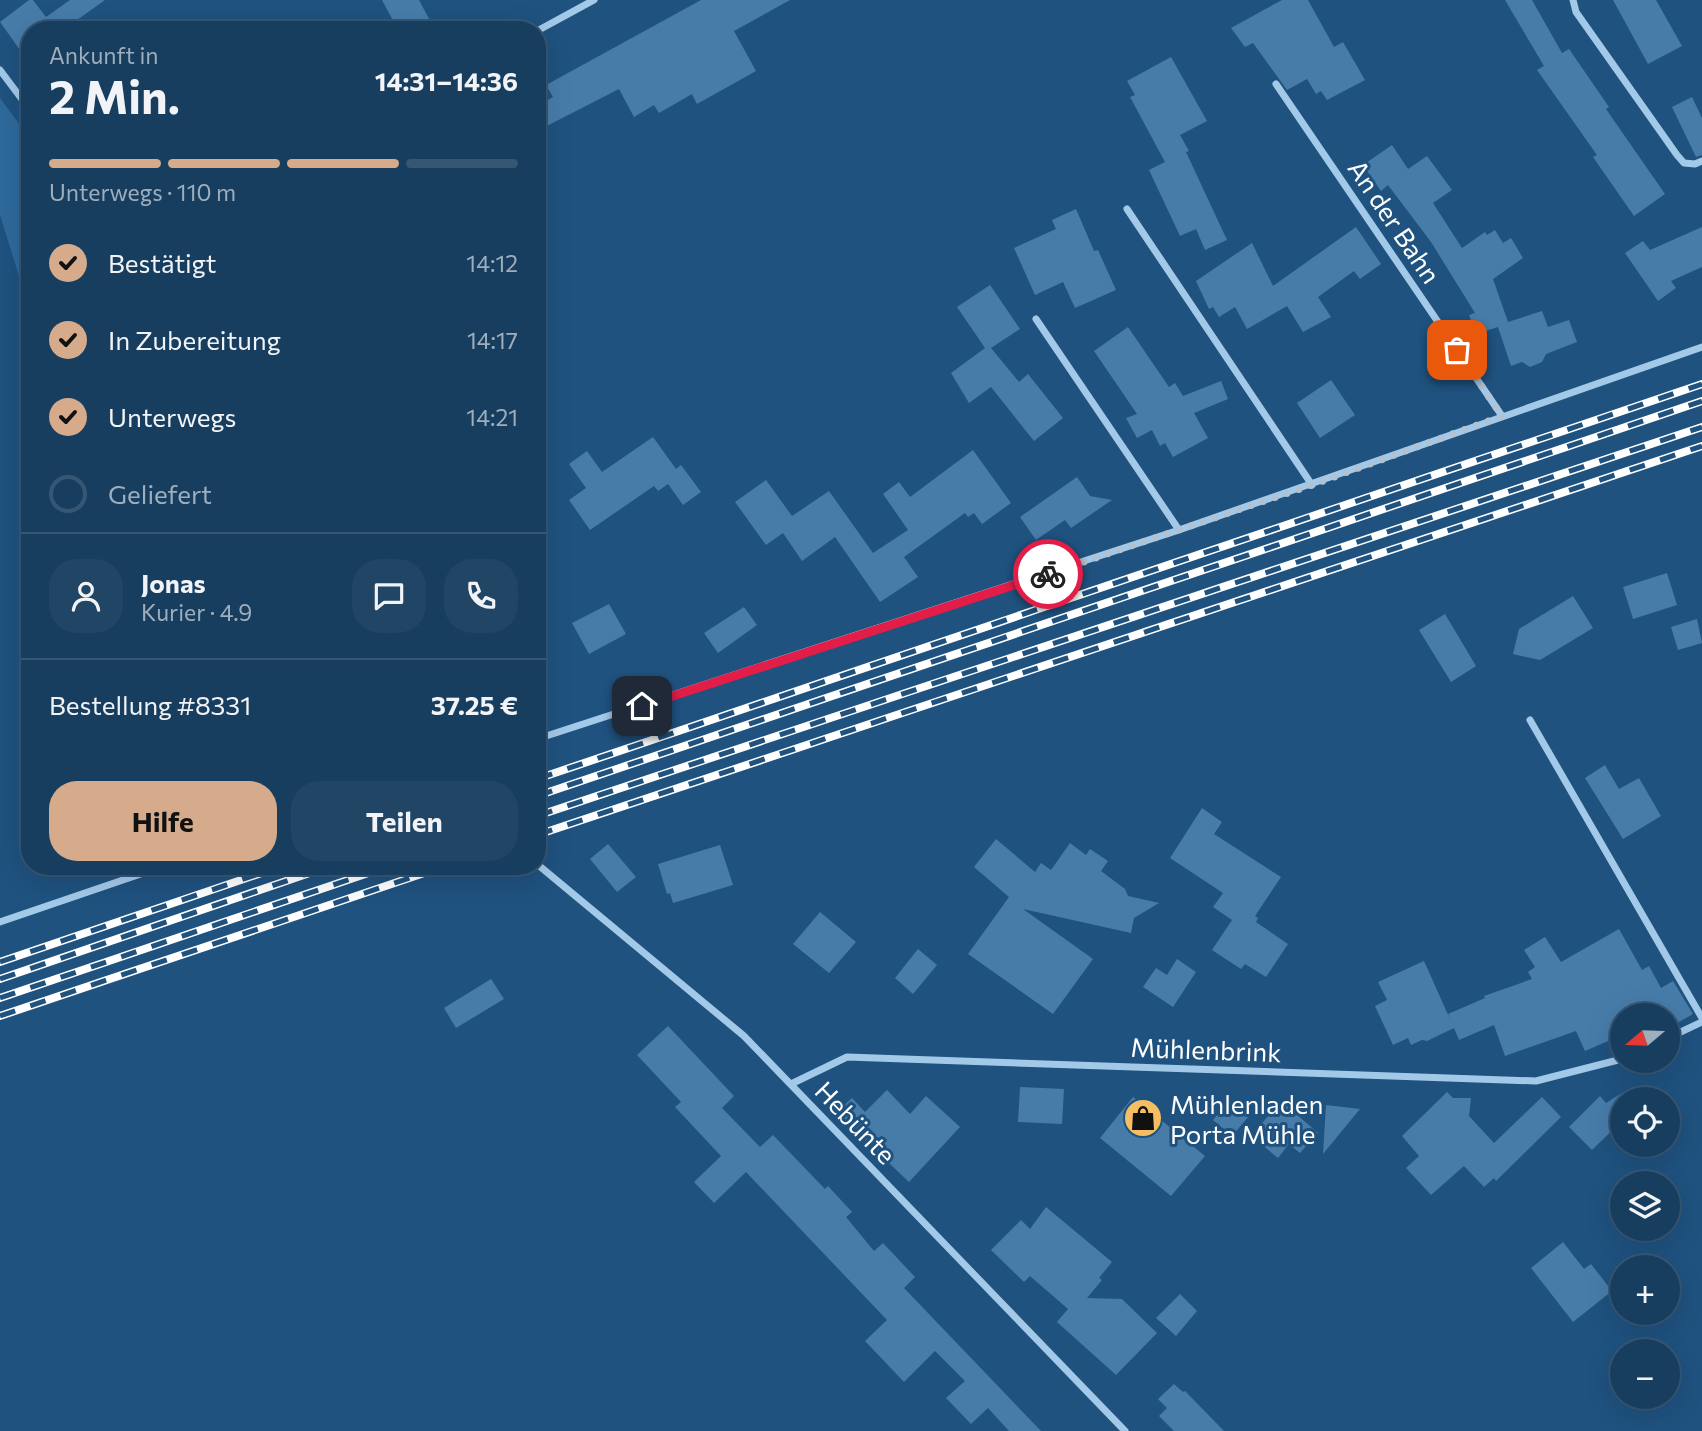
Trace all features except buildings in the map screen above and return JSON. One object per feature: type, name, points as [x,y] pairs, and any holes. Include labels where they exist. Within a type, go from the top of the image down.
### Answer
[{"type":"street","points":[[546,26],[594,0]]},
{"type":"street","points":[[1573,0],[1577,12],[1677,155],[1684,163],[1695,164],[1702,161]]},
{"type":"street","points":[[0,70],[21,98]]},
{"type":"street","name":"An der Bahn","points":[[1276,84],[1502,416]]},
{"type":"street","points":[[1127,209],[1312,485]]},
{"type":"street","points":[[1036,319],[1180,530]]},
{"type":"street","points":[[546,736],[853,639],[1180,530],[1702,347]]},
{"type":"street","points":[[1530,720],[1702,1020],[1680,1032]]},
{"type":"street","name":"Hebünte","points":[[546,871],[744,1035],[1125,1431]]},
{"type":"street","points":[[0,922],[137,875]]},
{"type":"street","name":"Mühlenbrink","points":[[791,1084],[847,1058],[1536,1081],[1610,1062]]},
{"type":"shaded area","points":[[0,98],[21,127],[21,282],[0,215]]},
{"type":"railway","points":[[546,776],[1702,384]]},
{"type":"railway","points":[[546,793],[1702,401]]},
{"type":"railway","points":[[546,813],[1702,427]]},
{"type":"railway","points":[[546,832],[1702,446]]},
{"type":"railway","points":[[0,962],[256,875]]},
{"type":"railway","points":[[0,979],[304,875]]},
{"type":"railway","points":[[0,998],[362,875]]},
{"type":"railway","points":[[0,1016],[418,875]]},
{"type":"way so far","points":[[1048,574],[1312,485],[1502,416],[1457,350]]},
{"type":"place","name":"Mühlenladen Porta Mühle","points":[[1143,1118]]},
{"type":"route","points":[[642,706],[1048,574]]}]
